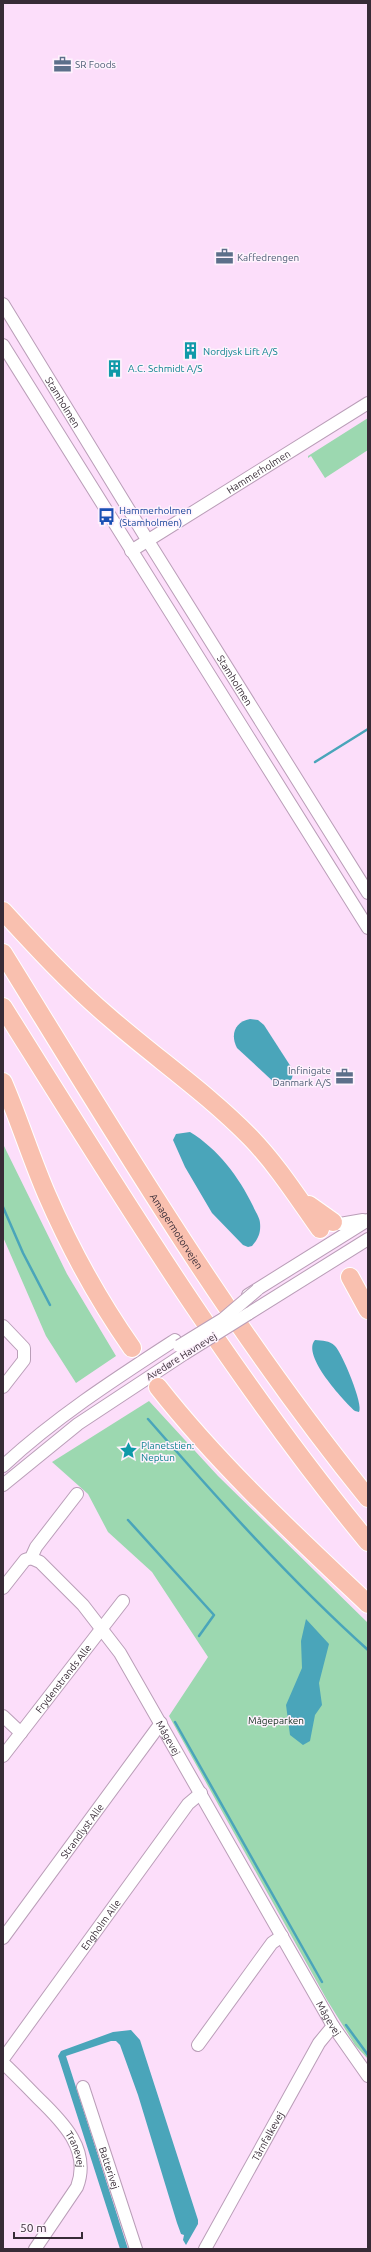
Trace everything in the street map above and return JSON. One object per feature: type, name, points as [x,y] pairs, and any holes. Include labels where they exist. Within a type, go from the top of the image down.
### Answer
[{"type":"highway","points":[[3,911],[60,973],[110,1019],[195,1086],[251,1138],[324,1228]]},
{"type":"highway","name":"Amagermotorvejen","points":[[3,953],[199,1266],[283,1386],[368,1498]]},
{"type":"highway","points":[[3,1007],[231,1361],[303,1461],[368,1542]]},
{"type":"highway","points":[[3,1082],[47,1196],[71,1246],[104,1304],[137,1355]]},
{"type":"highway","points":[[350,1277],[368,1310]]},
{"type":"highway","points":[[155,1378],[176,1409],[234,1474],[368,1604]]},
{"type":"street","name":"Stamholmen","points":[[3,304],[148,541],[368,893]]},
{"type":"street","name":"Stamholmen","points":[[3,345],[368,928]]},
{"type":"street","name":"Hammerholmen","points":[[148,541],[368,403]]},
{"type":"street","points":[[131,551],[148,541]]},
{"type":"street","points":[[306,829],[322,819]]},
{"type":"street","points":[[350,1277],[338,1258],[326,1246],[324,1228],[368,1220]]},
{"type":"street","name":"Avedøre Havnevej","points":[[3,1466],[43,1431],[97,1390],[137,1355],[180,1347],[239,1320],[261,1297],[326,1246],[368,1220]]},
{"type":"street","name":"Avedøre Havnevej","points":[[3,1485],[78,1424],[155,1378],[180,1347],[261,1297],[338,1258],[368,1239]]},
{"type":"street","points":[[3,1326],[24,1348],[24,1360],[3,1387]]},
{"type":"street","points":[[137,1355],[155,1378]]},
{"type":"street","points":[[3,1588],[25,1560],[31,1558],[36,1546],[77,1494]]},
{"type":"street","name":"Mågevej","points":[[31,1558],[40,1562],[103,1628],[120,1653],[333,2026],[368,2076]]},
{"type":"street","name":"Frydenstrands Alle","points":[[3,1756],[123,1601]]},
{"type":"street","points":[[3,1716],[21,1733]]},
{"type":"street","name":"Strandlyst Alle","points":[[3,1938],[160,1723]]},
{"type":"street","name":"Engholm Alle","points":[[3,2059],[188,1804],[201,1793]]},
{"type":"street","points":[[198,2046],[272,1943],[282,1936]]},
{"type":"street","name":"Tårnfalkevej","points":[[205,2249],[319,2043],[333,2026]]},
{"type":"street","name":"Tranevej","points":[[3,2063],[62,2122],[77,2146],[80,2157],[81,2177],[77,2187],[35,2249]]},
{"type":"street","name":"Batterivej","points":[[83,2087],[136,2249]]},
{"type":"green space","points":[[368,418],[368,450],[325,478],[311,456],[308,458],[308,456]]},
{"type":"green space","points":[[3,1144],[67,1274],[116,1356],[76,1383],[46,1336],[3,1237]]},
{"type":"green space","name":"Mågeparken","points":[[149,1401],[218,1476],[368,1623],[368,2059],[355,2045],[327,2000],[169,1716],[208,1657],[152,1572],[108,1532],[88,1494],[52,1462]]},
{"type":"water","points":[[250,1019],[258,1020],[264,1025],[293,1070],[291,1080],[288,1084],[278,1086],[237,1048],[234,1038],[235,1029],[241,1023]]},
{"type":"water","points":[[190,1132],[219,1155],[234,1174],[247,1195],[260,1223],[259,1236],[252,1246],[248,1247],[243,1245],[212,1213],[185,1167],[173,1140],[176,1134]]},
{"type":"water","points":[[315,1340],[326,1341],[335,1346],[347,1368],[355,1390],[360,1407],[359,1412],[355,1411],[342,1398],[319,1366],[314,1356],[312,1347]]},
{"type":"water","points":[[306,1619],[329,1644],[319,1683],[322,1705],[315,1715],[310,1741],[303,1745],[290,1735],[286,1705],[302,1668],[301,1641]]},
{"type":"water","points":[[131,2030],[140,2040],[198,2220],[198,2224],[186,2245],[183,2240],[184,2235],[181,2234],[177,2223],[138,2095],[120,2045],[116,2041],[111,2041],[66,2056],[128,2249],[120,2249],[58,2056],[61,2051],[113,2032]]},
{"type":"waterway","points":[[315,762],[368,729]]},
{"type":"waterway","points":[[3,1207],[23,1253],[50,1305]]},
{"type":"waterway","points":[[148,1419],[282,1567],[368,1650]]},
{"type":"waterway","points":[[128,1520],[214,1615],[199,1636]]},
{"type":"waterway","points":[[175,1722],[322,1982]]},
{"type":"waterway","points":[[346,2025],[368,2055]]},
{"type":"place","name":"SR Foods","points":[[62,64]]},
{"type":"place","name":"Kaffedrengen","points":[[224,257]]},
{"type":"place","name":"Nordjysk Lift A/S","points":[[190,351]]},
{"type":"place","name":"A.C. Schmidt A/S","points":[[115,368]]},
{"type":"place","name":"Hammerholmen (Stamholmen)","points":[[106,516]]},
{"type":"place","name":"Infinigate Danmark A/S","points":[[344,1076]]},
{"type":"place","name":"Planetstien: Neptun","points":[[128,1451]]}]
